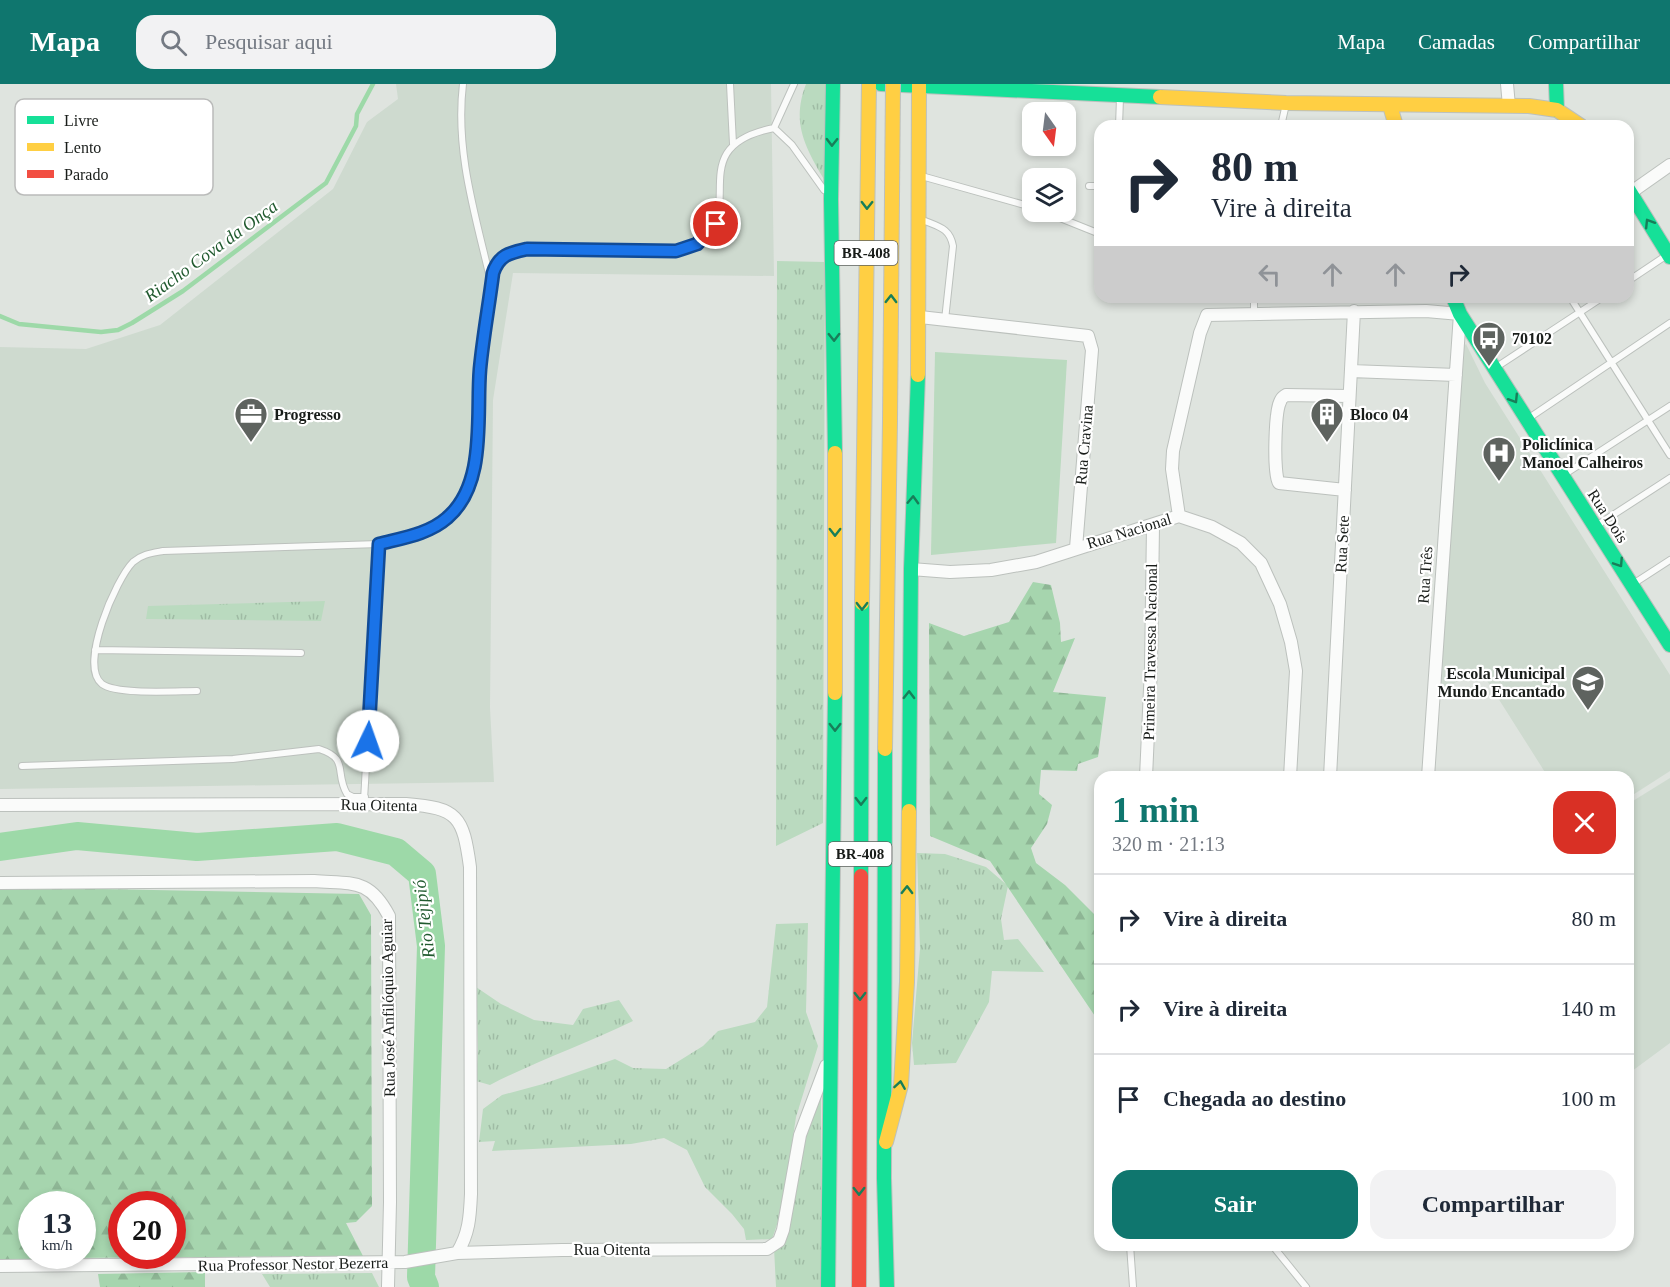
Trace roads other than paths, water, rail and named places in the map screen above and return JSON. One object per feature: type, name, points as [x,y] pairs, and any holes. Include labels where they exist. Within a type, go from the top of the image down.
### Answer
[{"type":"main road","points":[[828,1287],[835,378],[831,199],[833,84]]},
{"type":"main road","name":"BR-408","points":[[859,1287],[863,421],[869,84]]},
{"type":"main road","points":[[875,84],[1120,94],[1158,90],[1286,104],[1529,106],[1557,110],[1572,120]]},
{"type":"main road","name":"BR-408","points":[[887,1287],[884,1178],[886,1142],[886,579],[893,84]]},
{"type":"main road","points":[[1556,84],[1557,110]]},
{"type":"main road","points":[[886,1142],[901,1085],[904,1045],[911,569],[920,317],[919,85]]},
{"type":"main road","points":[[1390,106],[1394,120]]},
{"type":"main road","points":[[1634,199],[1669,256]]},
{"type":"main road","name":"Rua Três","points":[[1455,303],[1460,314]]},
{"type":"main road","name":"Rua Dois","points":[[1460,314],[1669,642]]},
{"type":"street","points":[[1507,84],[1509,106]]},
{"type":"street","points":[[1634,188],[1670,165]]},
{"type":"street","points":[[1179,516],[1172,469],[1173,451],[1200,333],[1207,315],[1354,311],[1460,314]]},
{"type":"street","name":"Rua Sete","points":[[1330,771],[1354,311]]},
{"type":"street","name":"Rua Três","points":[[1428,771],[1460,314]]},
{"type":"street","points":[[920,317],[945,320]]},
{"type":"street","name":"Rua Cravina","points":[[945,320],[1088,336],[1091,342],[1076,548]]},
{"type":"street","points":[[1351,371],[1456,375]]},
{"type":"street","points":[[1345,490],[1279,483],[1276,473],[1277,420],[1278,404],[1286,395],[1349,396]]},
{"type":"street","name":"Rua Nacional","points":[[911,569],[950,572],[992,570],[1036,562],[1179,516],[1212,527],[1241,543],[1261,563],[1280,604],[1292,642],[1296,671],[1290,771]]},
{"type":"street","name":"Primeira Travessa Nacional","points":[[1146,771],[1151,667],[1153,526]]},
{"type":"street","name":"Rua Oitenta","points":[[0,805],[364,800],[431,806],[449,813],[461,824],[466,839],[470,867],[470,1221],[465,1240],[457,1254]]},
{"type":"street","name":"Rua José Anfilóquio Aguiar","points":[[0,883],[314,881],[366,887],[379,896],[389,916],[388,1287]]},
{"type":"street","name":"Rua Oitenta","points":[[433,1256],[562,1250],[767,1249],[779,1241],[783,1230],[800,1135],[807,1111],[831,1054]]},
{"type":"street","name":"Rua Professor Nestor Bezerra","points":[[0,1266],[389,1264],[433,1256]]},
{"type":"lane","points":[[463,84],[459,112],[466,173],[491,284]]},
{"type":"lane","points":[[730,84],[733,144]]},
{"type":"lane","points":[[197,691],[119,689],[103,685],[96,678],[93,668],[95,650],[108,606],[121,578],[135,560],[145,554],[163,551],[379,544],[421,533],[448,518],[467,492],[474,469],[480,369],[491,284],[497,261],[515,252],[676,251],[697,244],[716,224],[720,213],[720,165],[725,154],[733,144],[774,128],[794,84]]},
{"type":"lane","points":[[1119,120],[1120,94]]},
{"type":"lane","points":[[1282,120],[1286,104]]},
{"type":"lane","points":[[774,128],[792,145],[831,199]]},
{"type":"lane","points":[[919,175],[1022,204]]},
{"type":"lane","points":[[1089,186],[1094,186]]},
{"type":"lane","points":[[919,219],[947,230],[951,237],[953,246],[945,320]]},
{"type":"lane","points":[[1070,222],[1094,232]]},
{"type":"lane","points":[[1634,277],[1669,256]]},
{"type":"lane","points":[[1254,303],[1254,313]]},
{"type":"lane","points":[[1574,303],[1670,455]]},
{"type":"lane","points":[[1494,368],[1594,303]]},
{"type":"lane","points":[[1526,420],[1670,323]]},
{"type":"lane","points":[[1562,476],[1670,406]]},
{"type":"lane","points":[[1596,527],[1670,478]]},
{"type":"lane","points":[[22,766],[233,759],[319,749],[333,754],[339,760],[347,794],[364,800],[379,544]]},
{"type":"lane","points":[[1632,584],[1670,560]]},
{"type":"lane","points":[[95,650],[301,653]]},
{"type":"lane","points":[[1130,1251],[1133,1287]]},
{"type":"lane","points":[[1277,1251],[1306,1287]]},
{"type":"waterway","name":"Riacho Cova da Onça","points":[[0,316],[19,324],[101,332],[118,330],[132,323],[183,291],[326,183],[356,126],[357,114],[373,84]]},
{"type":"waterway","name":"Rio Tejipió","points":[[0,847],[77,836],[197,847],[337,837],[396,852],[422,874],[431,946],[421,1277],[425,1287]]},
{"type":"place","name":"70102","points":[[1489,367]]},
{"type":"place","name":"Progresso","points":[[251,443]]},
{"type":"place","name":"Bloco 04","points":[[1327,443]]},
{"type":"place","name":"Policlínica Manoel Calheiros","points":[[1499,482]]},
{"type":"place","name":"Escola Municipal Mundo Encantado","points":[[1588,711]]}]
